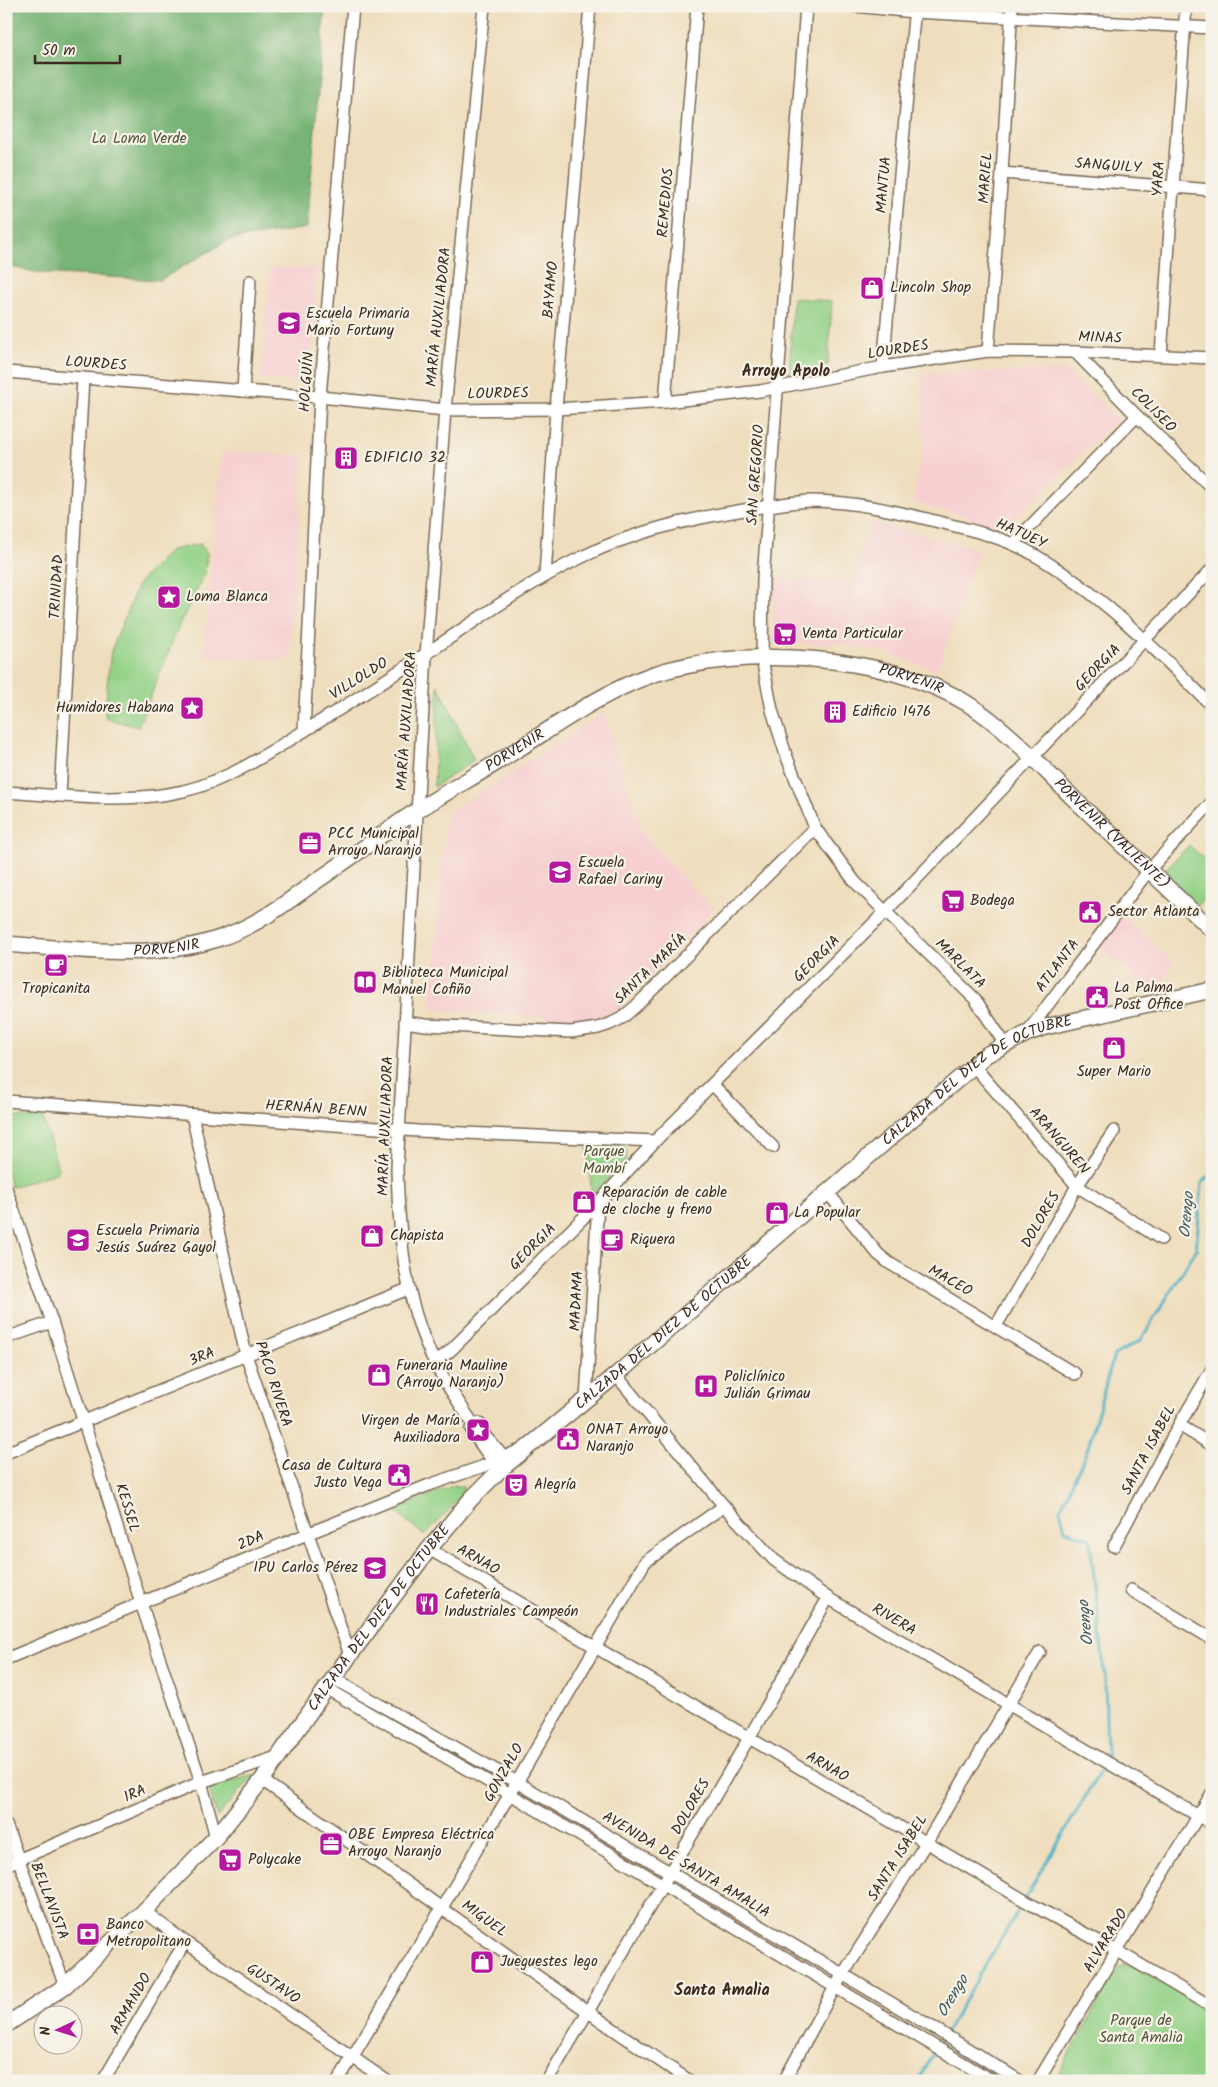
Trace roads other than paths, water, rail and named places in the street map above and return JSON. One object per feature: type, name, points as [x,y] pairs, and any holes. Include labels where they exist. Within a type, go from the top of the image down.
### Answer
[{"type":"main road","name":"PORVENIR","points":[[6,944],[94,951],[140,951],[188,946],[219,939],[263,919],[416,812],[623,686],[673,669],[698,663],[762,659],[804,659],[842,662],[902,675],[966,702],[983,714],[1033,758]]},
{"type":"main road","name":"PORVENIR (VALIENTE)","points":[[1033,758],[1212,930]]},
{"type":"main road","name":"CALZADA DEL DIEZ DE OCTUBRE","points":[[6,2025],[65,1986],[144,1911],[216,1837],[262,1780],[350,1655],[429,1549],[471,1500],[498,1464],[527,1448],[616,1375],[828,1193],[973,1065],[1005,1044],[1026,1034],[1070,1020],[1212,990]]},
{"type":"street","name":"HOLGUÍN","points":[[304,731],[320,397],[353,6]]},
{"type":"street","name":"MARÍA AUXILIADORA","points":[[484,6],[445,410],[426,655],[399,1129],[398,1211],[408,1288],[420,1329],[441,1375],[473,1424],[471,1431],[498,1464]]},
{"type":"street","name":"BAYAMO","points":[[545,576],[556,408],[590,6]]},
{"type":"street","name":"REMEDIOS","points":[[665,402],[697,6]]},
{"type":"street","name":"SAN GREGORIO","points":[[806,6],[763,579],[762,659],[772,710],[786,755],[815,828],[855,882],[886,911]]},
{"type":"street","points":[[855,6],[1011,12],[1212,28]]},
{"type":"street","name":"YARA","points":[[1161,355],[1186,6]]},
{"type":"street","name":"MANTUA","points":[[882,367],[914,9]]},
{"type":"street","name":"MARIEL","points":[[988,351],[1002,173],[1011,12]]},
{"type":"street","name":"SANGUILY","points":[[1002,173],[1212,190]]},
{"type":"street","points":[[244,391],[250,281]]},
{"type":"street","name":"LOURDES","points":[[6,372],[320,397],[445,410],[556,408],[665,402],[776,388],[882,367],[988,351]]},
{"type":"street","name":"MINAS","points":[[988,351],[1076,352],[1212,358]]},
{"type":"street","name":"COLISEO","points":[[1076,352],[1137,416],[1212,488]]},
{"type":"street","name":"TRINIDAD","points":[[60,796],[83,378]]},
{"type":"street","points":[[1013,544],[1137,416]]},
{"type":"street","name":"HATUEY","points":[[769,506],[808,501],[878,507],[958,527],[1013,544],[1053,566],[1103,604],[1145,640],[1212,706]]},
{"type":"street","name":"VILLOLDO","points":[[6,792],[60,796],[129,797],[168,794],[200,786],[241,770],[426,655],[545,576],[585,555],[668,525],[700,517],[769,506]]},
{"type":"street","name":"GEORGIA","points":[[436,1363],[598,1203],[655,1141],[886,911],[1212,569]]},
{"type":"street","name":"ATLANTA","points":[[1026,1034],[1149,870],[1212,802]]},
{"type":"street","name":"SANTA MARÍA","points":[[405,1022],[425,1025],[571,1032],[598,1028],[610,1024],[622,1018],[636,1006],[815,828]]},
{"type":"street","name":"MARLATA","points":[[886,911],[975,999],[1005,1044]]},
{"type":"street","name":"ARANGUREN","points":[[973,1065],[1077,1186],[1161,1239]]},
{"type":"street","points":[[713,1085],[773,1147]]},
{"type":"street","name":"HERNÁN BENN","points":[[6,1101],[399,1129],[655,1141]]},
{"type":"street","name":"PACO RIVERA","points":[[192,1115],[246,1356],[350,1655]]},
{"type":"street","name":"DOLORES","points":[[996,1326],[1077,1186],[1114,1131]]},
{"type":"street","name":"KESSEL","points":[[6,1188],[9,1204],[52,1322],[84,1420],[141,1603],[201,1782],[216,1837]]},
{"type":"street","name":"MACEO","points":[[828,1193],[883,1258],[1075,1374]]},
{"type":"street","name":"MADAMA","points":[[586,1400],[598,1203]]},
{"type":"street","name":"3RA","points":[[6,1452],[246,1356],[408,1288]]},
{"type":"street","points":[[6,1338],[52,1322]]},
{"type":"street","name":"SANTA ISABEL","points":[[1114,1546],[1179,1424],[1212,1369]]},
{"type":"street","name":"RIVERA","points":[[616,1375],[724,1506],[774,1560],[828,1598],[1212,1824]]},
{"type":"street","name":"MARÍA AUXILIADORA","points":[[473,1424],[478,1423],[481,1425],[498,1464]]},
{"type":"street","points":[[1179,1424],[1212,1445]]},
{"type":"street","name":"2DA","points":[[6,1659],[429,1485],[498,1464]]},
{"type":"street","name":"GONZALO","points":[[338,2081],[510,1794],[645,1562],[724,1506]]},
{"type":"street","name":"ARNAO","points":[[429,1549],[1012,1894],[1117,1951],[1212,2007]]},
{"type":"street","points":[[1131,1590],[1212,1639]]},
{"type":"street","name":"DOLORES","points":[[547,2081],[749,1738],[828,1598]]},
{"type":"street","name":"SANTA ISABEL","points":[[784,2081],[835,1987],[926,1842],[1040,1652]]},
{"type":"street","name":"AVENIDA DE SANTA AMALIA","points":[[330,1684],[517,1782],[843,1974],[1020,2081]]},
{"type":"street","name":"AVENIDA DE SANTA AMALIA","points":[[330,1684],[510,1794],[993,2081]]},
{"type":"street","name":"1RA","points":[[6,1865],[201,1782],[277,1757]]},
{"type":"street","name":"MIGUEL","points":[[262,1780],[443,1907],[587,2013],[690,2081]]},
{"type":"street","name":"ALVARADO","points":[[1038,2081],[1212,1793]]},
{"type":"street","name":"BELLAVISTA","points":[[6,1825],[65,1986]]},
{"type":"street","name":"GUSTAVO","points":[[144,1911],[185,1942],[387,2081]]},
{"type":"street","name":"ARMANDO","points":[[104,2080],[185,1942]]},
{"type":"waterway","name":"Orengo","points":[[1107,1759],[1105,1679],[1090,1539],[1065,1530],[1060,1510],[1087,1451],[1114,1355],[1141,1340],[1196,1250],[1202,1183],[1212,1173]]},
{"type":"waterway","name":"Orengo","points":[[1026,1897],[1104,1765]]},
{"type":"waterway","name":"Orengo","points":[[917,2081],[1023,1902]]},
{"type":"place","name":"Lincoln Shop","points":[[872,288]]},
{"type":"place","name":"Escuela Primaria Mario Fortuny","points":[[289,323]]},
{"type":"place","name":"EDIFICIO 32","points":[[346,458]]},
{"type":"place","name":"Loma Blanca","points":[[169,597]]},
{"type":"place","name":"Venta Particular","points":[[785,634]]},
{"type":"place","name":"Humidores Habana","points":[[192,708]]},
{"type":"place","name":"Edificio 1476","points":[[835,712]]},
{"type":"place","name":"PCC Municipal Arroyo Naranjo","points":[[310,843]]},
{"type":"place","name":"Escuela Rafael Cariny","points":[[560,872]]},
{"type":"place","name":"Bodega","points":[[953,901]]},
{"type":"place","name":"Sector Atlanta","points":[[1090,912]]},
{"type":"place","name":"Tropicanita","points":[[56,965]]},
{"type":"place","name":"Biblioteca Municipal Manuel Cofiño","points":[[365,982]]},
{"type":"place","name":"La Palma Post Office","points":[[1097,997]]},
{"type":"place","name":"Super Mario","points":[[1114,1048]]},
{"type":"place","name":"Reparación de cable de cloche y freno","points":[[584,1202]]},
{"type":"place","name":"La Popular","points":[[777,1213]]},
{"type":"place","name":"Chapista","points":[[372,1236]]},
{"type":"place","name":"Escuela Primaria Jesús Suárez Gayol","points":[[78,1240]]},
{"type":"place","name":"Riquera","points":[[612,1240]]},
{"type":"place","name":"Funeraria Mauline (Arroyo Naranjo)","points":[[379,1375]]},
{"type":"place","name":"Policlínico Julián Grimau","points":[[706,1386]]},
{"type":"place","name":"Virgen de María Auxiliadora","points":[[478,1430]]},
{"type":"place","name":"ONAT Arroyo Naranjo","points":[[568,1439]]},
{"type":"place","name":"Casa de Cultura Justo Vega","points":[[399,1475]]},
{"type":"place","name":"Alegría","points":[[516,1485]]},
{"type":"place","name":"IPU Carlos Pérez","points":[[375,1568]]},
{"type":"place","name":"Cafetería Industriales Campeón","points":[[427,1604]]},
{"type":"place","name":"OBE Empresa Eléctrica Arroyo Naranjo","points":[[331,1844]]},
{"type":"place","name":"Polycake","points":[[230,1860]]},
{"type":"place","name":"Banco Metropolitano","points":[[88,1934]]},
{"type":"place","name":"Jueguestes lego","points":[[482,1962]]},
{"type":"district","name":"Arroyo Apolo","points":[[786,371]]},
{"type":"district","name":"Santa Amalia","points":[[722,1990]]},
{"type":"park label","name":"La Loma Verde","points":[[139,139]]},
{"type":"park label","name":"Parque Mambí","points":[[604,1160]]},
{"type":"park label","name":"Parque de Santa Amalia","points":[[1141,2030]]}]
